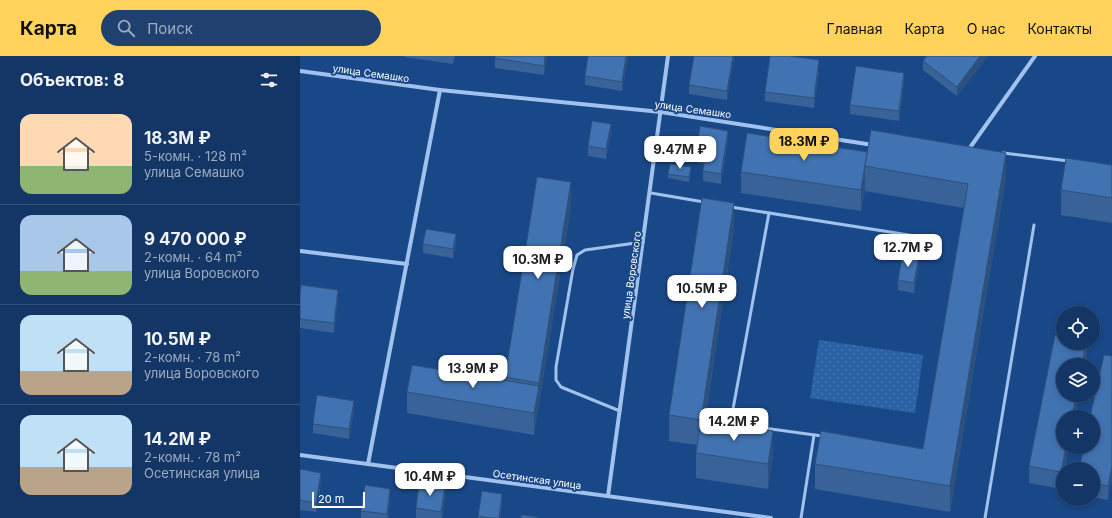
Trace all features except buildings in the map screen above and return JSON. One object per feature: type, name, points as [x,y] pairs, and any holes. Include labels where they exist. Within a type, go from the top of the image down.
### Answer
[{"type":"street","name":"улица Воровского","points":[[608,496],[651,193],[668,56]]},
{"type":"street","points":[[962,149],[969,149],[1035,56]]},
{"type":"street","name":"улица Семашко","points":[[300,71],[440,90],[661,112],[882,145]]},
{"type":"street","points":[[368,464],[440,90]]},
{"type":"street","points":[[300,251],[407,264]]},
{"type":"street","name":"Осетинская улица","points":[[300,455],[771,518]]},
{"type":"lane","points":[[969,149],[977,150]]},
{"type":"lane","points":[[1001,153],[1072,161]]},
{"type":"lane","points":[[651,193],[706,202]]},
{"type":"lane","points":[[729,206],[928,238]]},
{"type":"lane","points":[[769,213],[733,409],[734,420],[742,425],[828,437]]},
{"type":"lane","points":[[985,518],[1034,225]]},
{"type":"lane","points":[[620,411],[561,387],[556,380],[556,367],[577,255],[585,250],[644,242]]},
{"type":"lane","points":[[801,518],[814,435]]},
{"type":"shaded area","points":[[819,340],[923,355],[915,413],[810,398]]}]
